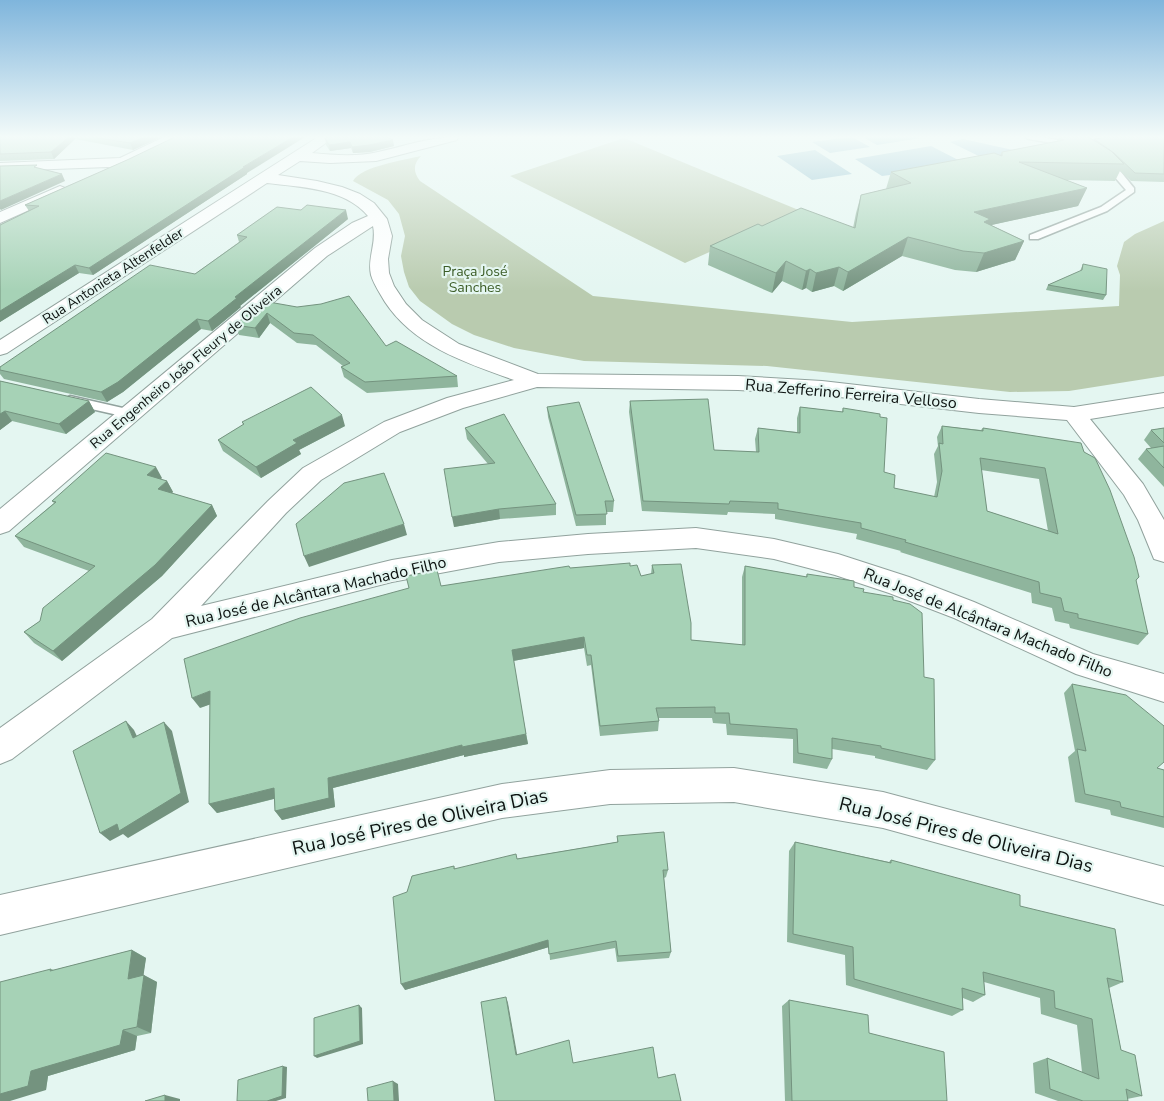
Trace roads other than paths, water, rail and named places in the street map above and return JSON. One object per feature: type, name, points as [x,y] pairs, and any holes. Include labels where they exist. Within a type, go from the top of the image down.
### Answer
[{"type":"street","points":[[0,218],[66,188]]},
{"type":"street","name":"Rua Antonieta Altenfelder","points":[[0,349],[248,188]]},
{"type":"street","points":[[348,188],[382,223],[384,238],[379,257],[379,272],[387,290],[411,322],[435,340],[473,357],[536,380]]},
{"type":"street","name":"Rua Engenheiro João Fleury de Oliveira","points":[[0,524],[327,247],[358,226],[378,218]]},
{"type":"street","points":[[0,748],[163,628],[277,507],[312,474],[392,427],[455,403],[536,380]]},
{"type":"street","name":"Rua Zefferino Ferreira Velloso","points":[[536,380],[738,383],[822,388],[979,406],[1074,414],[1164,400]]},
{"type":"street","points":[[1074,414],[1134,490],[1152,520],[1164,552]]},
{"type":"street","name":"Rua José de Alcântara Machado Filho","points":[[163,628],[392,570],[499,552],[588,544],[696,538],[774,549],[847,568],[900,585],[964,610],[1087,665],[1164,688]]},
{"type":"street","name":"Rua José Pires de Oliveira Dias","points":[[0,915],[502,801],[610,787],[734,785],[883,810],[1164,886]]},
{"type":"lane","points":[[1034,237],[1104,209],[1131,190],[1130,188]]},
{"type":"lane","points":[[56,397],[132,414]]},
{"type":"park label","name":"Praça José Sanches","points":[[475,280]]}]
